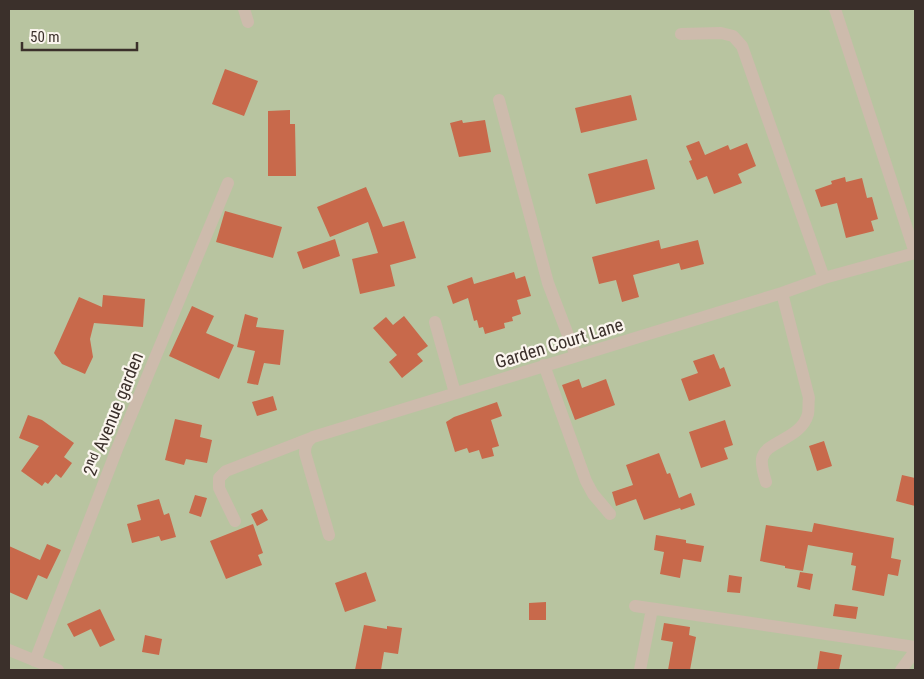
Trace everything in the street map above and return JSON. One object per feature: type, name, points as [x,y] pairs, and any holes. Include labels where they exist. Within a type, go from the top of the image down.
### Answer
[{"type":"street","points":[[244,9],[248,22]]},
{"type":"street","points":[[835,9],[915,253]]},
{"type":"street","points":[[681,34],[721,33],[733,36],[742,46],[824,278]]},
{"type":"street","points":[[499,100],[548,283],[576,356]]},
{"type":"street","name":"2ⁿᵈ Avenue garden","points":[[35,661],[117,449],[228,183]]},
{"type":"street","name":"Garden Court Lane","points":[[235,521],[218,488],[218,478],[226,471],[311,438],[782,293],[824,278],[915,253]]},
{"type":"street","points":[[766,482],[761,464],[765,451],[772,445],[789,438],[799,428],[807,416],[809,398],[782,293]]},
{"type":"street","points":[[435,322],[455,393]]},
{"type":"street","points":[[544,365],[586,482],[593,494],[610,514]]},
{"type":"street","points":[[311,438],[305,446],[305,453],[329,535]]},
{"type":"street","points":[[635,606],[915,649],[901,670]]},
{"type":"street","points":[[640,670],[652,609]]},
{"type":"street","points":[[9,650],[58,670]]},
{"type":"green space","points":[[9,9],[915,9],[915,670],[9,670]]},
{"type":"building","points":[[225,69],[258,81],[244,116],[212,104]]},
{"type":"building","points":[[631,95],[637,120],[581,133],[575,108]]},
{"type":"building","points":[[290,110],[290,124],[295,124],[296,176],[268,176],[268,111]]},
{"type":"building","points":[[462,120],[463,123],[485,120],[491,152],[459,157],[450,123]]},
{"type":"building","points":[[699,141],[705,155],[728,145],[730,150],[747,143],[756,166],[738,174],[742,183],[714,194],[707,176],[697,180],[689,161],[692,160],[686,146]]},
{"type":"building","points":[[647,159],[655,189],[596,204],[588,174]]},
{"type":"building","points":[[845,177],[846,182],[862,178],[867,198],[872,197],[878,219],[871,221],[874,231],[846,238],[837,203],[821,207],[815,190],[832,184],[831,181]]},
{"type":"building","points":[[366,187],[383,227],[404,221],[416,258],[390,265],[395,286],[360,294],[352,259],[378,253],[368,222],[330,237],[317,207]]},
{"type":"building","points":[[225,211],[282,227],[273,258],[216,242]]},
{"type":"building","points":[[335,239],[340,256],[303,269],[297,252]]},
{"type":"building","points":[[659,240],[661,249],[698,240],[704,264],[681,270],[679,263],[633,275],[639,297],[622,302],[616,280],[599,284],[592,257]]},
{"type":"building","points":[[514,272],[516,279],[525,276],[531,296],[517,300],[521,314],[512,317],[513,321],[504,323],[505,328],[485,334],[483,327],[479,328],[477,320],[474,321],[468,298],[453,304],[447,286],[472,277],[474,284]]},
{"type":"building","points":[[103,295],[145,299],[143,327],[94,323],[90,339],[93,357],[85,374],[62,364],[54,353],[79,297],[102,307]]},
{"type":"building","points":[[192,306],[214,316],[206,333],[234,345],[219,379],[169,356]]},
{"type":"building","points":[[245,314],[258,318],[256,327],[284,330],[280,365],[264,363],[258,385],[247,383],[255,351],[237,347]]},
{"type":"building","points":[[404,316],[428,346],[417,354],[423,361],[402,378],[389,362],[397,355],[373,328],[386,317],[393,325]]},
{"type":"building","points":[[714,354],[720,369],[724,367],[731,386],[689,401],[681,379],[698,373],[693,361]]},
{"type":"building","points":[[579,379],[582,388],[606,379],[615,405],[575,420],[562,385]]},
{"type":"building","points":[[273,396],[277,410],[257,416],[252,402]]},
{"type":"building","points":[[497,402],[502,416],[491,420],[499,446],[492,448],[494,456],[482,459],[479,450],[469,453],[467,448],[455,452],[446,422],[454,417]]},
{"type":"building","points":[[28,415],[42,420],[74,443],[64,457],[72,463],[61,478],[56,474],[48,484],[45,482],[42,486],[21,471],[39,446],[19,438]]},
{"type":"building","points":[[175,419],[202,425],[200,437],[212,440],[207,463],[186,459],[184,465],[165,460]]},
{"type":"building","points":[[725,420],[733,445],[724,448],[728,459],[701,468],[689,432]]},
{"type":"building","points":[[824,441],[832,466],[817,471],[809,446]]},
{"type":"building","points":[[659,453],[667,474],[670,473],[679,498],[691,493],[695,505],[644,520],[636,499],[616,506],[612,492],[633,485],[626,465]]},
{"type":"building","points":[[902,475],[915,478],[915,506],[896,501]]},
{"type":"building","points":[[195,495],[207,498],[201,517],[189,513]]},
{"type":"building","points":[[159,499],[164,515],[169,513],[176,537],[161,541],[159,536],[132,543],[127,524],[141,520],[137,505]]},
{"type":"building","points":[[262,509],[268,520],[257,526],[251,514]]},
{"type":"building","points":[[814,523],[894,538],[891,558],[901,560],[898,576],[888,574],[884,596],[852,590],[856,566],[851,565],[853,553],[808,545],[803,571],[760,561],[766,525],[812,532]]},
{"type":"building","points":[[253,524],[263,553],[258,555],[262,565],[226,579],[210,541]]},
{"type":"building","points":[[656,535],[686,540],[686,543],[704,546],[701,562],[683,559],[680,578],[660,574],[664,552],[654,550]]},
{"type":"building","points":[[47,544],[61,550],[47,579],[38,575],[27,600],[9,592],[9,546],[40,560]]},
{"type":"building","points":[[366,572],[376,601],[345,612],[335,583]]},
{"type":"building","points":[[800,572],[813,574],[810,590],[797,587]]},
{"type":"building","points":[[729,575],[742,577],[740,593],[727,592]]},
{"type":"building","points":[[546,602],[546,620],[529,620],[529,603]]},
{"type":"building","points":[[835,604],[858,607],[856,619],[833,616]]},
{"type":"building","points":[[100,609],[115,640],[100,647],[91,629],[74,637],[67,624]]},
{"type":"building","points":[[664,623],[690,627],[689,635],[696,637],[690,670],[668,670],[673,642],[661,640]]},
{"type":"building","points":[[364,625],[387,629],[387,626],[402,628],[398,654],[384,652],[381,670],[355,670]]},
{"type":"building","points":[[145,635],[162,639],[159,655],[142,652]]},
{"type":"building","points":[[820,651],[842,655],[839,670],[817,670]]}]
